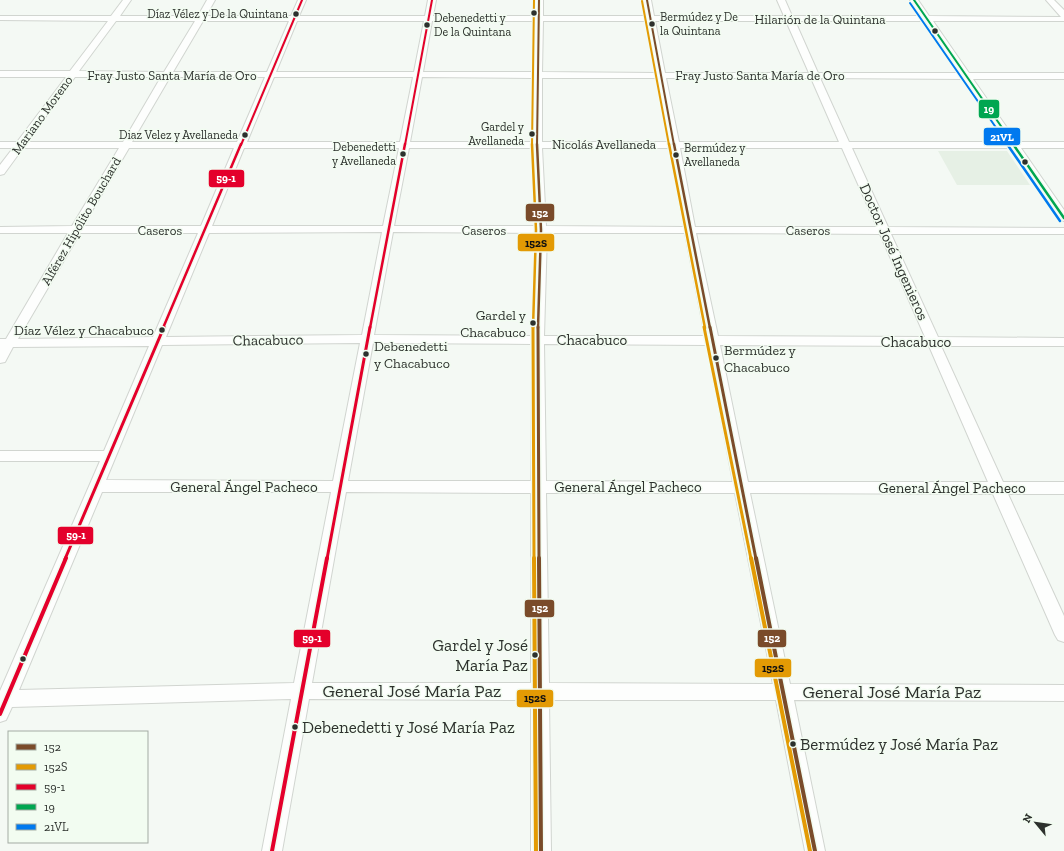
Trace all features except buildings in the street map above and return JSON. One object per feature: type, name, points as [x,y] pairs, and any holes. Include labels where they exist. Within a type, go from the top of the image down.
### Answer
[{"type":"street","name":"Mariano Moreno","points":[[0,172],[127,0]]},
{"type":"street","name":"Alférez Hipólito Bouchard","points":[[0,359],[5,343],[76,230],[211,0]]},
{"type":"street","points":[[2,704],[109,456],[302,0]]},
{"type":"street","points":[[272,851],[303,691],[367,339],[419,75],[432,0]]},
{"type":"street","points":[[539,0],[537,145],[541,230],[538,340],[540,851]]},
{"type":"street","points":[[647,0],[690,230],[815,851]]},
{"type":"street","name":"Doctor José Ingenieros","points":[[781,0],[1000,488],[1064,635]]},
{"type":"street","points":[[914,0],[1064,218]]},
{"type":"street","points":[[1050,0],[1064,15]]},
{"type":"street","name":"Hilarión de la Quintana","points":[[0,18],[1064,19]]},
{"type":"street","name":"Fray Justo Santa María de Oro","points":[[0,74],[1064,76]]},
{"type":"street","name":"Nicolás Avellaneda","points":[[0,145],[1064,145]]},
{"type":"street","name":"Caseros","points":[[0,230],[1064,231]]},
{"type":"street","name":"Chacabuco","points":[[5,343],[367,339],[1064,342]]},
{"type":"street","points":[[0,456],[109,456]]},
{"type":"street","name":"General Ángel Pacheco","points":[[96,486],[1064,488]]},
{"type":"street","name":"General José María Paz","points":[[2,704],[303,691],[1064,693]]},
{"type":"shaded area","points":[[938,151],[1007,151],[1030,185],[957,185]]},
{"type":"transit line","name":"59-1","points":[[0,714],[302,0]]},
{"type":"transit line","name":"59-1","points":[[272,851],[432,0]]},
{"type":"transit line","name":"152S","points":[[534,0],[532,145],[536,230],[533,340],[536,851]]},
{"type":"transit line","name":"152","points":[[539,0],[537,145],[541,230],[538,340],[541,851]]},
{"type":"transit line","name":"152","points":[[647,0],[690,230],[815,851]]},
{"type":"transit line","name":"19","points":[[914,0],[1064,218]]},
{"type":"transit line","name":"152S","points":[[642,1],[685,231],[810,851]]},
{"type":"transit line","name":"21VL","points":[[910,3],[1060,221]]},
{"type":"place","name":"Díaz Vélez y De la Quintana","points":[[296,14]]},
{"type":"place","name":"Bermúdez y De la Quintana","points":[[652,24]]},
{"type":"place","name":"Debenedetti y De la Quintana","points":[[427,25]]},
{"type":"place","name":"Gardel y Avellaneda","points":[[532,134]]},
{"type":"place","name":"Diaz Velez y Avellaneda","points":[[245,135]]},
{"type":"place","name":"Debenedetti y Avellaneda","points":[[403,154]]},
{"type":"place","name":"Bermúdez y Avellaneda","points":[[676,155]]},
{"type":"place","name":"Gardel y Chacabuco","points":[[533,323]]},
{"type":"place","name":"Díaz Vélez y Chacabuco","points":[[162,330]]},
{"type":"place","name":"Debenedetti y Chacabuco","points":[[366,354]]},
{"type":"place","name":"Bermúdez y Chacabuco","points":[[716,358]]},
{"type":"place","name":"Gardel y José María Paz","points":[[535,655]]},
{"type":"place","name":"Debenedetti y José María Paz","points":[[295,727]]},
{"type":"place","name":"Bermúdez y José María Paz","points":[[793,744]]}]
